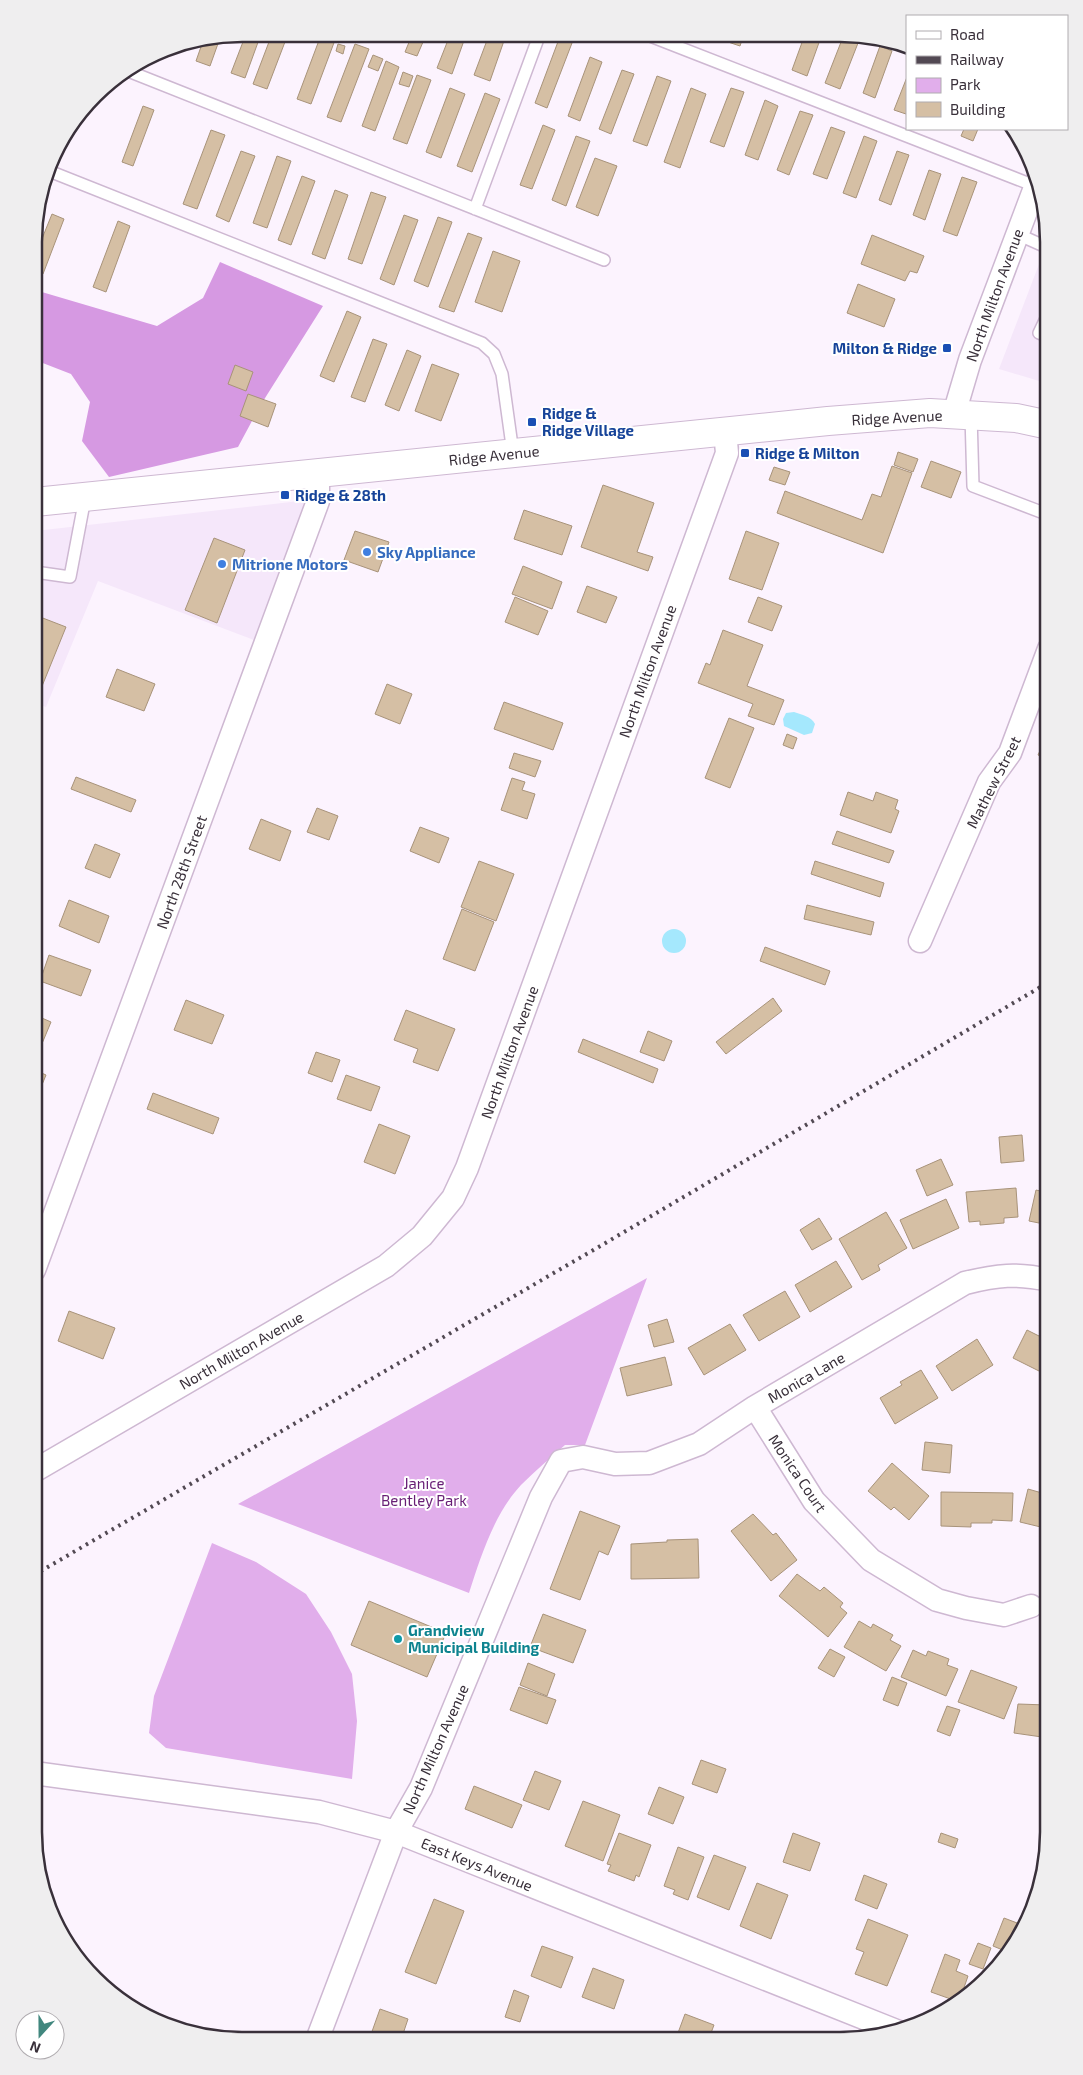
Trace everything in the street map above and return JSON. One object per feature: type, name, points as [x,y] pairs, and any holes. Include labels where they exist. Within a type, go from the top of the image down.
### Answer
[{"type":"street","name":"North Milton Avenue","points":[[963,415],[970,360],[1034,189]]},
{"type":"street","name":"Ridge Avenue","points":[[42,501],[725,431],[921,414],[1016,418],[1040,423]]},
{"type":"street","name":"North Milton Avenue","points":[[42,1466],[386,1266],[422,1236],[453,1198],[468,1168],[727,453],[725,431]]},
{"type":"street","name":"North 28th Street","points":[[42,1248],[318,501],[318,472]]},
{"type":"street","name":"Mathew Street","points":[[920,940],[989,782],[1010,753],[1040,673]]},
{"type":"street","name":"Monica Lane","points":[[561,1461],[583,1457],[615,1464],[648,1463],[699,1444],[755,1407],[965,1283],[992,1276],[1022,1274],[1040,1278]]},
{"type":"street","name":"Monica Court","points":[[755,1407],[814,1501],[871,1560],[937,1600],[1004,1615],[1031,1606]]},
{"type":"street","name":"North Milton Avenue","points":[[320,2032],[396,1832],[421,1788],[540,1497],[561,1461]]},
{"type":"street","name":"East Keys Avenue","points":[[42,1774],[318,1812],[396,1832],[887,2027]]},
{"type":"lane","points":[[476,209],[537,42]]},
{"type":"lane","points":[[666,42],[1030,178]]},
{"type":"lane","points":[[135,74],[604,260]]},
{"type":"lane","points":[[55,173],[482,343],[494,354],[502,374],[513,453]]},
{"type":"lane","points":[[1017,234],[1040,244]]},
{"type":"lane","points":[[963,415],[972,486],[1040,512]]},
{"type":"lane","points":[[42,573],[70,577],[86,497]]},
{"type":"shaded area","points":[[220,262],[323,306],[260,406],[238,447],[109,477],[82,441],[90,402],[71,374],[42,363],[42,292],[157,326],[203,298]]},
{"type":"shaded area","points":[[1040,262],[1040,381],[999,369]]},
{"type":"shaded area","points":[[308,500],[254,640],[98,581],[46,707],[42,706],[42,530]]},
{"type":"green space","name":"Janice Bentley Park","points":[[647,1278],[585,1445],[565,1445],[526,1480],[512,1496],[489,1536],[469,1593],[238,1504]]},
{"type":"green space","points":[[212,1543],[256,1562],[306,1594],[331,1632],[352,1674],[357,1721],[352,1779],[166,1748],[149,1733],[154,1696]]},
{"type":"water","points":[[794,712],[806,716],[813,721],[815,724],[812,733],[804,735],[784,726],[783,719],[786,713]]},
{"type":"water","points":[[674,929],[683,932],[686,941],[683,950],[674,953],[665,950],[662,941],[665,932]]},
{"type":"building","points":[[243,42],[258,42],[245,78],[231,73]]},
{"type":"building","points":[[269,42],[285,42],[267,89],[253,84]]},
{"type":"building","points":[[318,42],[334,42],[311,104],[297,99]]},
{"type":"building","points":[[409,42],[423,42],[417,56],[405,52]]},
{"type":"building","points":[[447,42],[463,42],[452,74],[437,68]]},
{"type":"building","points":[[486,42],[504,42],[490,81],[474,75]]},
{"type":"building","points":[[558,42],[572,43],[547,108],[535,103]]},
{"type":"building","points":[[728,42],[741,42],[740,46]]},
{"type":"building","points":[[802,42],[819,42],[807,76],[792,70]]},
{"type":"building","points":[[841,42],[858,43],[840,89],[825,83]]},
{"type":"building","points":[[218,44],[210,66],[196,61],[201,46]]},
{"type":"building","points":[[338,44],[345,46],[343,54],[336,51]]},
{"type":"building","points":[[355,44],[369,49],[341,122],[327,117]]},
{"type":"building","points":[[880,46],[892,51],[875,98],[863,93]]},
{"type":"building","points":[[373,55],[383,59],[378,71],[368,67]]},
{"type":"building","points":[[590,57],[602,62],[580,121],[568,116]]},
{"type":"building","points":[[386,61],[399,67],[375,131],[362,126]]},
{"type":"building","points":[[622,70],[634,74],[611,134],[599,129]]},
{"type":"building","points":[[403,72],[413,76],[409,87],[399,84]]},
{"type":"building","points":[[417,75],[431,80],[407,144],[393,139]]},
{"type":"building","points":[[657,76],[671,81],[647,146],[633,141]]},
{"type":"building","points":[[906,80],[906,114],[894,110]]},
{"type":"building","points":[[450,88],[465,94],[441,158],[426,152]]},
{"type":"building","points":[[691,88],[706,94],[680,168],[664,162]]},
{"type":"building","points":[[731,88],[744,92],[724,147],[710,142]]},
{"type":"building","points":[[485,93],[500,99],[472,172],[457,166]]},
{"type":"building","points":[[765,100],[778,106],[758,160],[745,155]]},
{"type":"building","points":[[143,106],[154,110],[133,166],[122,162]]},
{"type":"building","points":[[800,111],[813,115],[789,175],[777,170]]},
{"type":"building","points":[[543,125],[555,130],[532,189],[520,185]]},
{"type":"building","points":[[831,127],[845,132],[827,179],[813,174]]},
{"type":"building","points":[[211,130],[225,135],[197,209],[183,204]]},
{"type":"building","points":[[964,130],[978,130],[973,141],[961,136]]},
{"type":"building","points":[[576,136],[590,141],[566,206],[552,200]]},
{"type":"building","points":[[864,136],[877,141],[856,198],[843,193]]},
{"type":"building","points":[[241,151],[255,156],[229,222],[216,216]]},
{"type":"building","points":[[897,151],[909,155],[891,205],[879,200]]},
{"type":"building","points":[[277,156],[291,161],[267,228],[253,223]]},
{"type":"building","points":[[595,158],[617,166],[598,216],[576,207]]},
{"type":"building","points":[[929,170],[941,174],[925,220],[913,215]]},
{"type":"building","points":[[302,176],[315,181],[291,245],[278,240]]},
{"type":"building","points":[[962,177],[977,182],[957,236],[943,231]]},
{"type":"building","points":[[335,190],[348,195],[325,259],[312,254]]},
{"type":"building","points":[[371,192],[386,197],[362,264],[348,259]]},
{"type":"building","points":[[52,214],[64,219],[43,274],[42,274],[42,238]]},
{"type":"building","points":[[404,215],[418,220],[394,285],[380,279]]},
{"type":"building","points":[[438,217],[452,222],[428,287],[414,281]]},
{"type":"building","points":[[118,221],[130,226],[106,292],[93,287]]},
{"type":"building","points":[[468,233],[482,238],[454,312],[439,307]]},
{"type":"building","points":[[872,235],[924,256],[917,273],[910,271],[905,281],[861,264]]},
{"type":"building","points":[[493,251],[520,261],[502,312],[475,302]]},
{"type":"building","points":[[858,284],[895,299],[884,327],[847,313]]},
{"type":"building","points":[[347,311],[361,317],[334,382],[320,376]]},
{"type":"building","points":[[373,339],[387,344],[365,402],[351,397]]},
{"type":"building","points":[[407,350],[421,356],[399,411],[385,405]]},
{"type":"building","points":[[432,364],[459,374],[441,421],[415,411]]},
{"type":"building","points":[[235,365],[253,372],[246,391],[228,384]]},
{"type":"building","points":[[248,394],[276,404],[268,427],[240,416]]},
{"type":"building","points":[[898,452],[918,459],[913,472],[894,465]]},
{"type":"building","points":[[931,461],[961,472],[951,498],[921,487]]},
{"type":"building","points":[[892,466],[912,473],[883,553],[777,513],[785,491],[862,520],[872,494],[881,497]]},
{"type":"building","points":[[774,467],[790,472],[785,485],[769,480]]},
{"type":"building","points":[[603,485],[654,503],[637,552],[653,557],[648,571],[581,547]]},
{"type":"building","points":[[524,510],[572,526],[562,555],[514,539]]},
{"type":"building","points":[[355,531],[389,542],[378,572],[344,560]]},
{"type":"building","points":[[746,531],[779,543],[762,590],[729,579]]},
{"type":"building","points":[[214,538],[245,550],[217,623],[185,610]]},
{"type":"building","points":[[523,566],[562,582],[552,609],[512,594]]},
{"type":"building","points":[[587,586],[617,597],[606,623],[577,612]]},
{"type":"building","points":[[515,597],[548,611],[538,635],[505,622]]},
{"type":"building","points":[[758,597],[782,606],[772,631],[748,622]]},
{"type":"building","points":[[42,618],[66,627],[42,686]]},
{"type":"building","points":[[723,630],[763,645],[747,686],[784,700],[774,725],[748,716],[753,704],[698,683],[706,663],[710,665]]},
{"type":"building","points":[[117,669],[155,684],[144,711],[106,697]]},
{"type":"building","points":[[387,684],[412,694],[400,724],[375,714]]},
{"type":"building","points":[[504,702],[563,723],[553,750],[494,729]]},
{"type":"building","points":[[729,718],[754,728],[730,788],[705,778]]},
{"type":"building","points":[[787,734],[797,738],[793,749],[783,745]]},
{"type":"building","points":[[514,753],[541,761],[535,777],[509,768]]},
{"type":"building","points":[[76,777],[136,800],[131,812],[71,789]]},
{"type":"building","points":[[512,778],[525,782],[522,790],[535,794],[527,819],[501,810]]},
{"type":"building","points":[[848,792],[873,801],[876,792],[898,800],[895,809],[899,811],[891,833],[840,815]]},
{"type":"building","points":[[317,808],[338,816],[329,840],[307,832]]},
{"type":"building","points":[[261,819],[291,831],[280,861],[249,849]]},
{"type":"building","points":[[420,827],[449,838],[439,863],[410,851]]},
{"type":"building","points":[[837,831],[894,851],[889,863],[832,844]]},
{"type":"building","points":[[95,844],[120,854],[110,878],[85,868]]},
{"type":"building","points":[[479,861],[514,874],[496,921],[461,907]]},
{"type":"building","points":[[815,861],[884,883],[880,897],[811,874]]},
{"type":"building","points":[[69,900],[109,916],[99,943],[59,926]]},
{"type":"building","points":[[807,905],[874,922],[871,935],[804,919]]},
{"type":"building","points":[[462,909],[494,922],[475,971],[443,959]]},
{"type":"building","points":[[765,947],[830,971],[825,985],[760,961]]},
{"type":"building","points":[[49,955],[91,970],[81,996],[42,982],[42,975]]},
{"type":"building","points":[[773,998],[782,1011],[726,1054],[716,1042]]},
{"type":"building","points":[[186,1000],[224,1015],[212,1044],[174,1030]]},
{"type":"building","points":[[406,1010],[455,1029],[438,1071],[413,1062],[418,1049],[394,1040]]},
{"type":"building","points":[[42,1018],[51,1022],[42,1044]]},
{"type":"building","points":[[648,1031],[672,1041],[664,1061],[640,1052]]},
{"type":"building","points":[[583,1039],[658,1069],[653,1083],[578,1052]]},
{"type":"building","points":[[316,1052],[340,1060],[332,1082],[308,1073]]},
{"type":"building","points":[[42,1073],[46,1075],[42,1085]]},
{"type":"building","points":[[346,1075],[380,1087],[371,1111],[337,1099]]},
{"type":"building","points":[[153,1093],[219,1118],[213,1134],[147,1109]]},
{"type":"building","points":[[379,1124],[410,1136],[395,1174],[364,1162]]},
{"type":"building","points":[[1022,1135],[1024,1161],[1001,1163],[999,1137]]},
{"type":"building","points":[[941,1159],[953,1185],[927,1196],[916,1170]]},
{"type":"building","points":[[1016,1188],[1018,1217],[1004,1218],[1004,1223],[980,1225],[980,1221],[969,1222],[966,1192]]},
{"type":"building","points":[[1036,1190],[1040,1191],[1040,1223],[1029,1221]]},
{"type":"building","points":[[946,1199],[959,1228],[913,1249],[900,1220]]},
{"type":"building","points":[[886,1212],[907,1248],[878,1265],[880,1270],[862,1280],[839,1239]]},
{"type":"building","points":[[819,1218],[832,1239],[812,1250],[800,1230]]},
{"type":"building","points":[[836,1261],[852,1287],[810,1312],[795,1285]]},
{"type":"building","points":[[785,1291],[800,1317],[759,1341],[743,1315]]},
{"type":"building","points":[[69,1311],[115,1328],[103,1359],[58,1341]]},
{"type":"building","points":[[667,1319],[674,1342],[654,1347],[648,1325]]},
{"type":"building","points":[[730,1324],[746,1350],[704,1375],[688,1348]]},
{"type":"building","points":[[1027,1330],[1039,1336],[1040,1333],[1040,1372],[1013,1358]]},
{"type":"building","points":[[977,1339],[993,1365],[952,1391],[936,1366]]},
{"type":"building","points":[[665,1357],[672,1385],[627,1396],[620,1368]]},
{"type":"building","points":[[921,1370],[938,1398],[895,1424],[880,1398],[902,1385],[900,1382]]},
{"type":"building","points":[[925,1442],[952,1445],[950,1473],[922,1470]]},
{"type":"building","points":[[892,1463],[929,1496],[909,1520],[894,1507],[891,1510],[868,1491]]},
{"type":"building","points":[[1028,1489],[1040,1492],[1040,1527],[1020,1522]]},
{"type":"building","points":[[941,1492],[1013,1493],[1012,1521],[992,1520],[992,1523],[971,1523],[971,1527],[941,1526]]},
{"type":"building","points":[[580,1511],[620,1526],[608,1555],[599,1551],[580,1600],[550,1589]]},
{"type":"building","points":[[753,1514],[773,1535],[776,1533],[797,1560],[771,1581],[731,1531]]},
{"type":"building","points":[[698,1539],[699,1578],[631,1579],[631,1544]]},
{"type":"building","points":[[797,1574],[820,1591],[824,1587],[843,1603],[840,1607],[847,1613],[828,1637],[779,1596]]},
{"type":"building","name":"Grandview Municipal Building","points":[[369,1601],[446,1633],[427,1677],[351,1645]]},
{"type":"building","points":[[543,1614],[586,1630],[573,1663],[530,1647]]},
{"type":"building","points":[[859,1621],[871,1628],[873,1624],[893,1635],[890,1640],[901,1646],[886,1671],[844,1647]]},
{"type":"building","points":[[830,1649],[845,1657],[834,1677],[818,1668]]},
{"type":"building","points":[[913,1650],[926,1656],[928,1651],[949,1659],[947,1665],[958,1669],[946,1696],[901,1677]]},
{"type":"building","points":[[528,1663],[555,1674],[547,1696],[520,1685]]},
{"type":"building","points":[[971,1670],[1017,1687],[1004,1719],[958,1702]]},
{"type":"building","points":[[892,1677],[907,1683],[898,1706],[883,1700]]},
{"type":"building","points":[[519,1687],[556,1700],[547,1724],[510,1710]]},
{"type":"building","points":[[1018,1704],[1040,1705],[1040,1737],[1014,1733]]},
{"type":"building","points":[[947,1706],[960,1710],[950,1736],[937,1731]]},
{"type":"building","points":[[701,1760],[726,1769],[717,1793],[692,1784]]},
{"type":"building","points":[[535,1771],[561,1781],[549,1810],[523,1800]]},
{"type":"building","points":[[474,1786],[522,1805],[512,1828],[465,1809]]},
{"type":"building","points":[[659,1787],[684,1797],[673,1824],[648,1814]]},
{"type":"building","points":[[583,1801],[620,1815],[603,1861],[565,1846]]},
{"type":"building","points":[[619,1833],[651,1845],[639,1877],[636,1875],[634,1881],[608,1871],[611,1865],[607,1864]]},
{"type":"building","points":[[793,1833],[820,1843],[810,1871],[783,1862]]},
{"type":"building","points":[[941,1833],[958,1839],[955,1848],[938,1842]]},
{"type":"building","points":[[678,1847],[704,1857],[688,1900],[673,1894],[675,1890],[664,1886]]},
{"type":"building","points":[[714,1855],[746,1867],[729,1910],[697,1897]]},
{"type":"building","points":[[864,1875],[887,1884],[877,1909],[855,1900]]},
{"type":"building","points":[[757,1883],[788,1895],[771,1939],[740,1926]]},
{"type":"building","points":[[434,1899],[464,1911],[436,1984],[405,1972]]},
{"type":"building","points":[[1004,1918],[1019,1924],[1002,1950],[993,1946]]},
{"type":"building","points":[[868,1919],[908,1935],[887,1986],[855,1974],[864,1952],[856,1949]]},
{"type":"building","points":[[978,1943],[991,1948],[983,1969],[969,1964]]},
{"type":"building","points":[[542,1946],[573,1957],[561,1988],[531,1976]]},
{"type":"building","points":[[945,1954],[960,1960],[956,1971],[968,1976],[963,1990],[951,1999],[931,1992]]},
{"type":"building","points":[[593,1968],[624,1980],[614,2009],[582,1997]]},
{"type":"building","points":[[514,1990],[529,1996],[520,2022],[505,2017]]},
{"type":"building","points":[[380,2009],[408,2019],[404,2032],[372,2032]]},
{"type":"building","points":[[685,2014],[714,2025],[711,2032],[678,2032]]},
{"type":"railway","points":[[42,1570],[602,1245],[1040,987]]},
{"type":"place","name":"Milton & Ridge","points":[[947,348]]},
{"type":"place","name":"Ridge & Ridge Village","points":[[532,422]]},
{"type":"place","name":"Ridge & Milton","points":[[745,453]]},
{"type":"place","name":"Ridge & 28th","points":[[285,495]]},
{"type":"place","name":"Sky Appliance","points":[[367,552]]},
{"type":"place","name":"Mitrione Motors","points":[[222,564]]},
{"type":"place","name":"Grandview Municipal Building","points":[[398,1639]]}]
